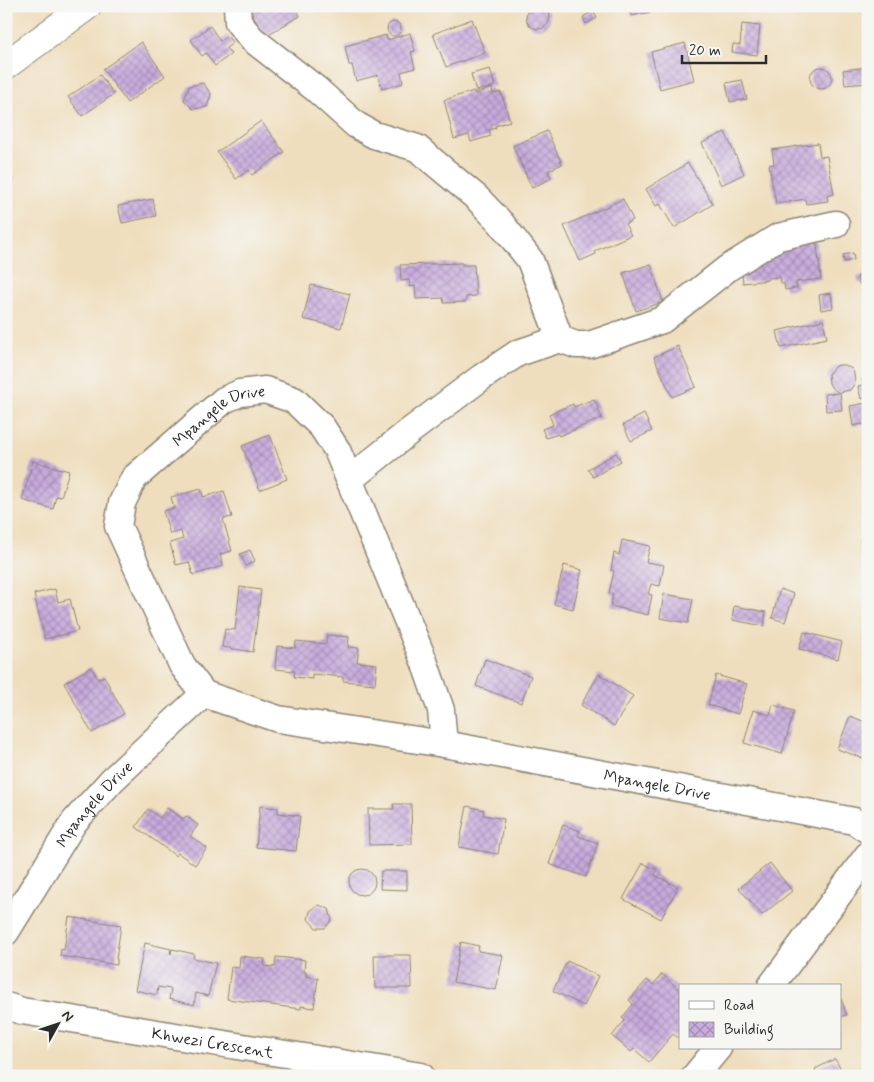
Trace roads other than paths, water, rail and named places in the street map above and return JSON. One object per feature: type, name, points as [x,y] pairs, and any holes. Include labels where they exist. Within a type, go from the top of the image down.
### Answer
[{"type":"street","points":[[6,65],[87,6]]},
{"type":"street","points":[[237,6],[238,22],[252,39],[316,89],[356,125],[374,135],[417,148],[477,198],[501,222],[530,260],[560,339]]},
{"type":"street","points":[[349,480],[410,431],[482,377],[518,353],[560,339],[576,345],[589,345],[662,320],[728,268],[778,237],[836,224]]},
{"type":"street","name":"Mpangele Drive","points":[[444,744],[441,710],[424,661],[337,450],[322,427],[294,400],[265,390],[240,393],[224,400],[134,478],[122,503],[118,526],[182,665],[204,694],[278,718],[444,744],[854,820],[868,830]]},
{"type":"street","name":"Mpangele Drive","points":[[6,932],[74,822],[112,780],[204,694]]},
{"type":"street","points":[[772,984],[868,856]]},
{"type":"street","name":"Khwezi Crescent","points":[[6,1006],[22,1011],[291,1065],[421,1076]]},
{"type":"street","points":[[695,1076],[716,1050]]}]
